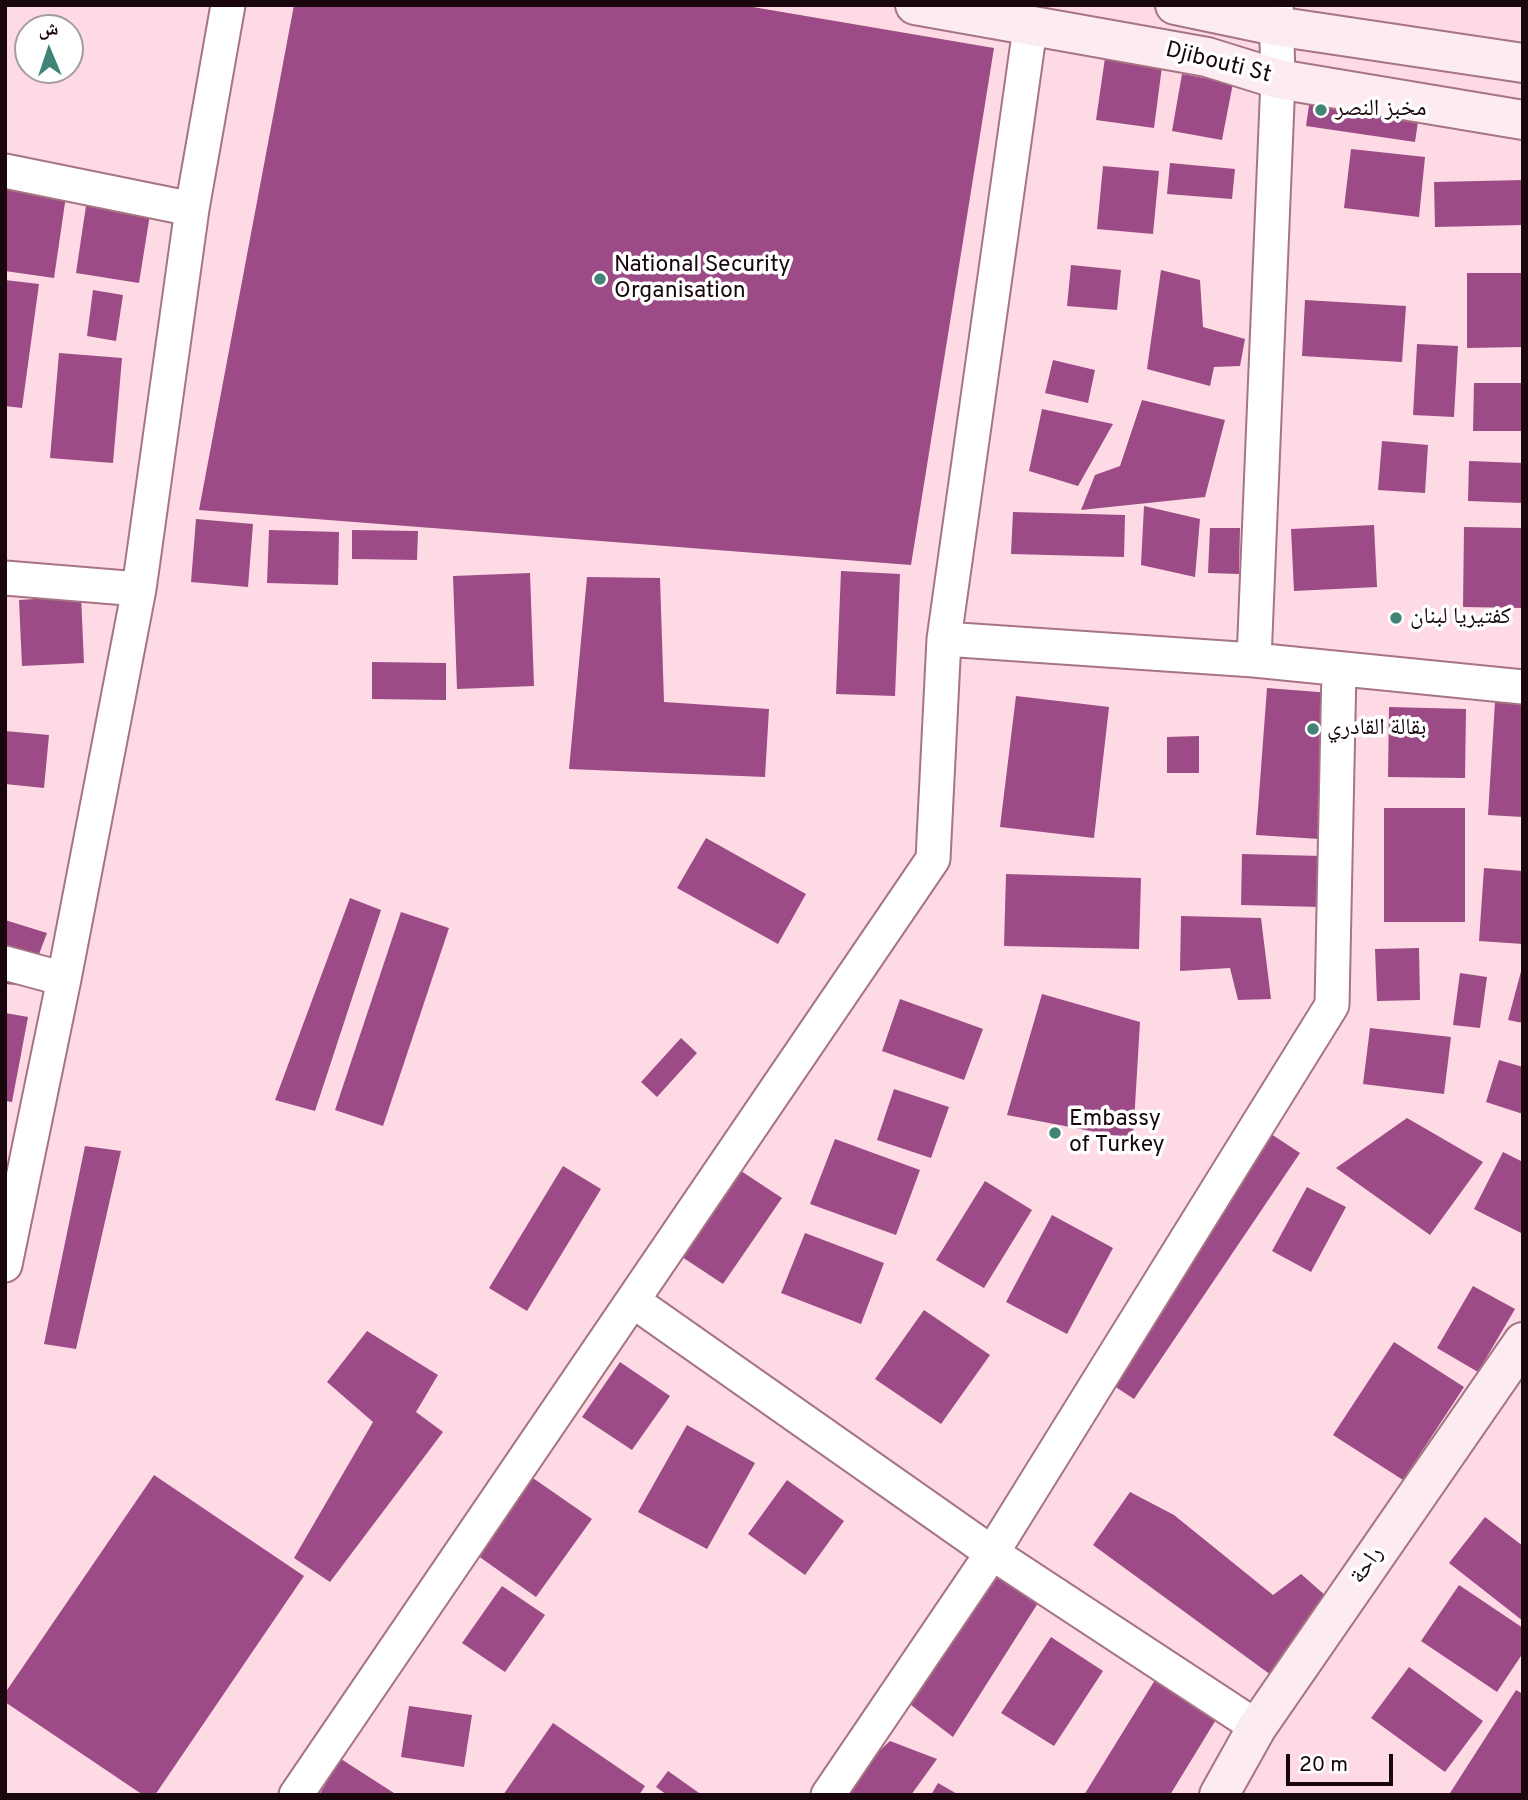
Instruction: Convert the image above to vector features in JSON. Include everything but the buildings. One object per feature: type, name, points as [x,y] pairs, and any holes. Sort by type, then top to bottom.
[{"type":"street","points":[[5,1265],[12,1193],[64,979],[139,589],[192,209],[228,5]]},
{"type":"street","name":"Djibouti St","points":[[915,5],[1030,28],[1207,57],[1279,79],[1523,120]]},
{"type":"street","name":"Djibouti St","points":[[1175,5],[1276,15],[1523,63]]},
{"type":"street","points":[[1254,660],[1279,79],[1276,15]]},
{"type":"street","points":[[296,1795],[933,859],[944,639],[1030,28]]},
{"type":"street","points":[[5,171],[192,209]]},
{"type":"street","points":[[5,578],[139,589]]},
{"type":"street","points":[[944,639],[1254,660],[1523,687]]},
{"type":"street","points":[[828,1795],[992,1553],[1332,1005],[1339,669]]},
{"type":"street","points":[[5,962],[64,979]]},
{"type":"street","points":[[633,1301],[992,1553],[1257,1727]]},
{"type":"street","name":"راحة","points":[[1219,1795],[1257,1727],[1523,1342]]},
{"type":"place","name":"مخبز النصر","points":[[1321,110]]},
{"type":"place","name":"National Security Organisation","points":[[600,279]]},
{"type":"place","name":"كفتيريا لبنان","points":[[1396,618]]},
{"type":"place","name":"بقالة القادري","points":[[1313,729]]},
{"type":"place","name":"Embassy of Turkey","points":[[1055,1133]]}]
